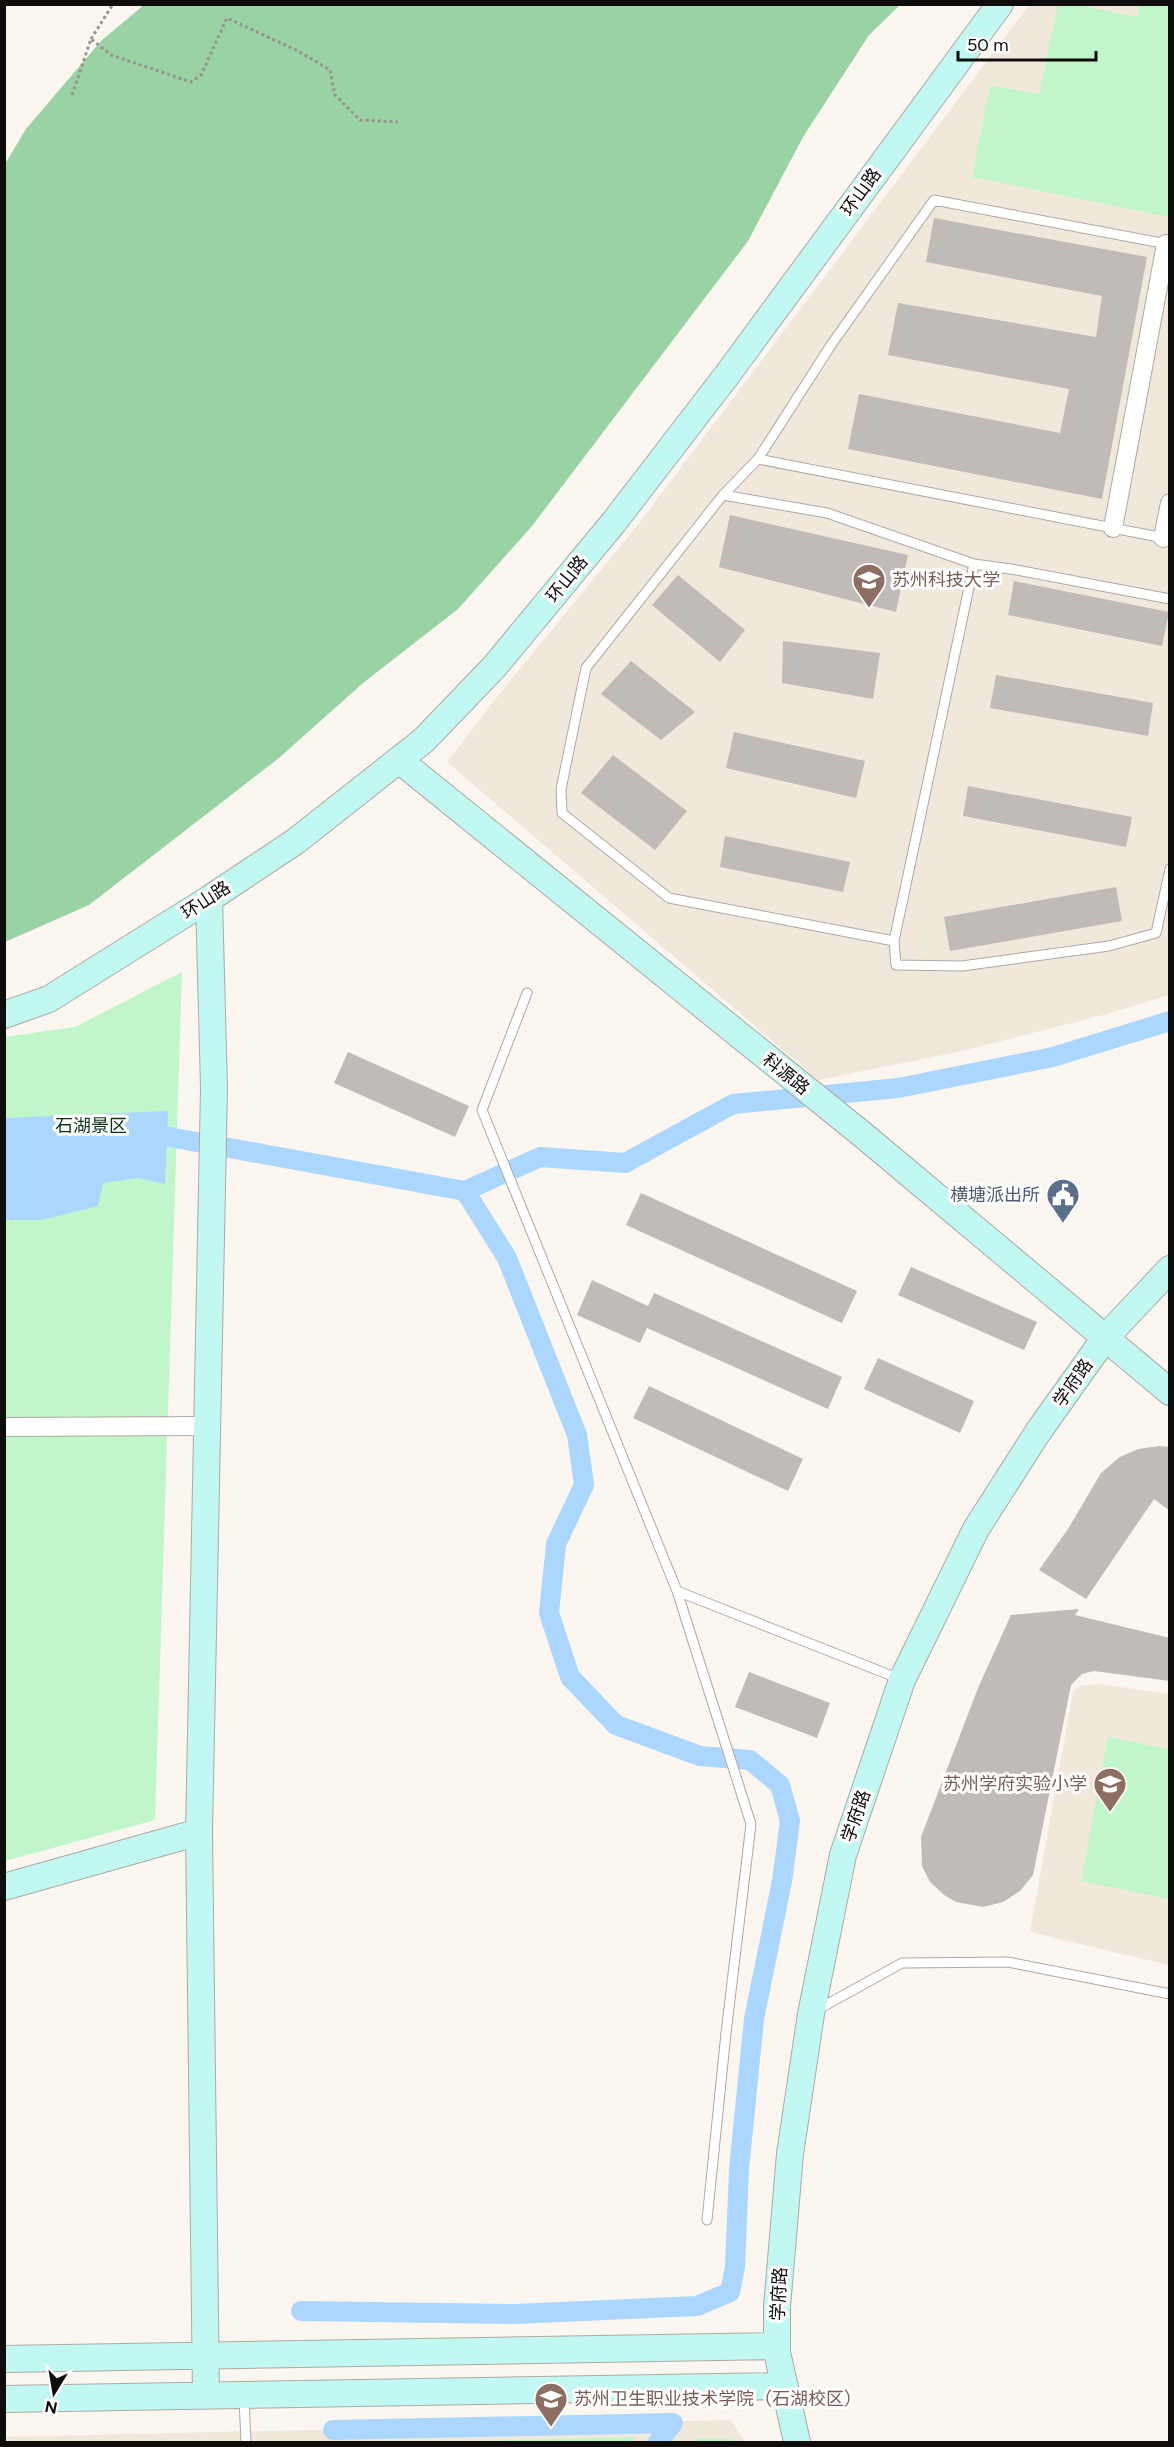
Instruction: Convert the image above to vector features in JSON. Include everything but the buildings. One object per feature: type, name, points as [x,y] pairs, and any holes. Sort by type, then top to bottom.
[{"type":"street","name":"环山路","points":[[4,1015],[49,999],[209,899],[296,841],[423,740],[495,666],[614,522],[727,375],[1000,4]]},
{"type":"street","points":[[1113,528],[1168,244]]},
{"type":"street","points":[[1166,539],[1170,503]]},
{"type":"street","name":"科源路","points":[[399,760],[863,1135],[1170,1392]]},
{"type":"street","points":[[206,2396],[199,1832],[213,1088],[209,899]]},
{"type":"street","name":"学府路","points":[[797,2442],[777,2346],[777,2307],[790,2154],[811,2014],[843,1855],[902,1680],[976,1529],[1038,1432],[1105,1338],[1170,1269]]},
{"type":"street","points":[[4,1427],[206,1426]]},
{"type":"street","points":[[4,1887],[199,1832]]},
{"type":"street","points":[[4,2359],[777,2346]]},
{"type":"street","points":[[4,2399],[785,2386]]},
{"type":"lane","points":[[894,941],[669,898],[561,813],[561,789],[586,668],[723,495],[758,459],[831,345],[934,200],[1168,244]]},
{"type":"lane","points":[[758,459],[1166,539]]},
{"type":"lane","points":[[723,495],[827,513],[974,564],[1170,599]]},
{"type":"lane","points":[[974,564],[894,941],[896,965],[962,966],[1118,944],[1156,933],[1170,869]]},
{"type":"lane","points":[[527,993],[482,1110],[677,1591],[751,1824],[706,2220]]},
{"type":"lane","points":[[677,1591],[902,1680]]},
{"type":"lane","points":[[811,2014],[902,1963],[1008,1962],[1170,1994]]},
{"type":"lane","points":[[244,2395],[246,2442]]},
{"type":"path","points":[[72,95],[91,39],[113,4]]},
{"type":"path","points":[[91,39],[111,55],[191,82],[201,75],[227,18],[298,51],[330,70],[335,95],[360,120],[398,122]]},
{"type":"shaded area","name":"苏州科技大学","points":[[1029,5],[1169,5],[1169,995],[1103,1015],[958,1052],[818,1080],[447,762],[501,692],[637,526]]},
{"type":"shaded area","name":"苏州学府实验小学","points":[[1099,1684],[1169,1694],[1169,1965],[1030,1932],[1073,1691],[1082,1685]]},
{"type":"shaded area","name":"苏州卫生职业技术学院（石湖校区）","points":[[730,2420],[745,2442],[5,2442],[4,2437]]},
{"type":"green space","points":[[145,4],[900,5],[869,35],[803,137],[748,241],[532,526],[458,609],[363,683],[279,758],[89,905],[5,942],[5,164],[26,129],[101,41]]},
{"type":"green space","points":[[1058,5],[1077,5],[1137,17],[1139,5],[1169,5],[1169,217],[972,177],[990,86],[1039,94]]},
{"type":"green space","name":"石湖景区","points":[[182,972],[155,1820],[5,1861],[4,1037],[75,1027]]},
{"type":"green space","points":[[1108,1737],[1169,1749],[1169,1899],[1081,1881]]},
{"type":"green space","points":[[637,2437],[631,2442],[442,2442]]},
{"type":"green space","points":[[696,2439],[733,2439],[734,2442],[693,2442]]},
{"type":"water","points":[[168,1111],[165,1184],[138,1178],[103,1183],[98,1206],[41,1220],[5,1220],[5,1118]]},
{"type":"waterway","points":[[142,1132],[465,1191],[540,1157],[625,1163],[733,1104],[898,1088],[1053,1057],[1170,1021]]},
{"type":"waterway","points":[[301,2311],[515,2314],[697,2306],[730,2292],[735,2267],[739,2169],[754,2019],[782,1881],[790,1821],[780,1785],[750,1760],[700,1756],[616,1725],[570,1677],[549,1613],[556,1544],[584,1485],[577,1435],[507,1258],[465,1191]]},
{"type":"waterway","points":[[333,2430],[673,2423],[658,2442]]},
{"type":"place","name":"苏州科技大学","points":[[869,609]]},
{"type":"place","name":"横塘派出所","points":[[1063,1224]]},
{"type":"place","name":"苏州学府实验小学","points":[[1110,1813]]},
{"type":"place","name":"苏州卫生职业技术学院（石湖校区）","points":[[551,2428]]}]
